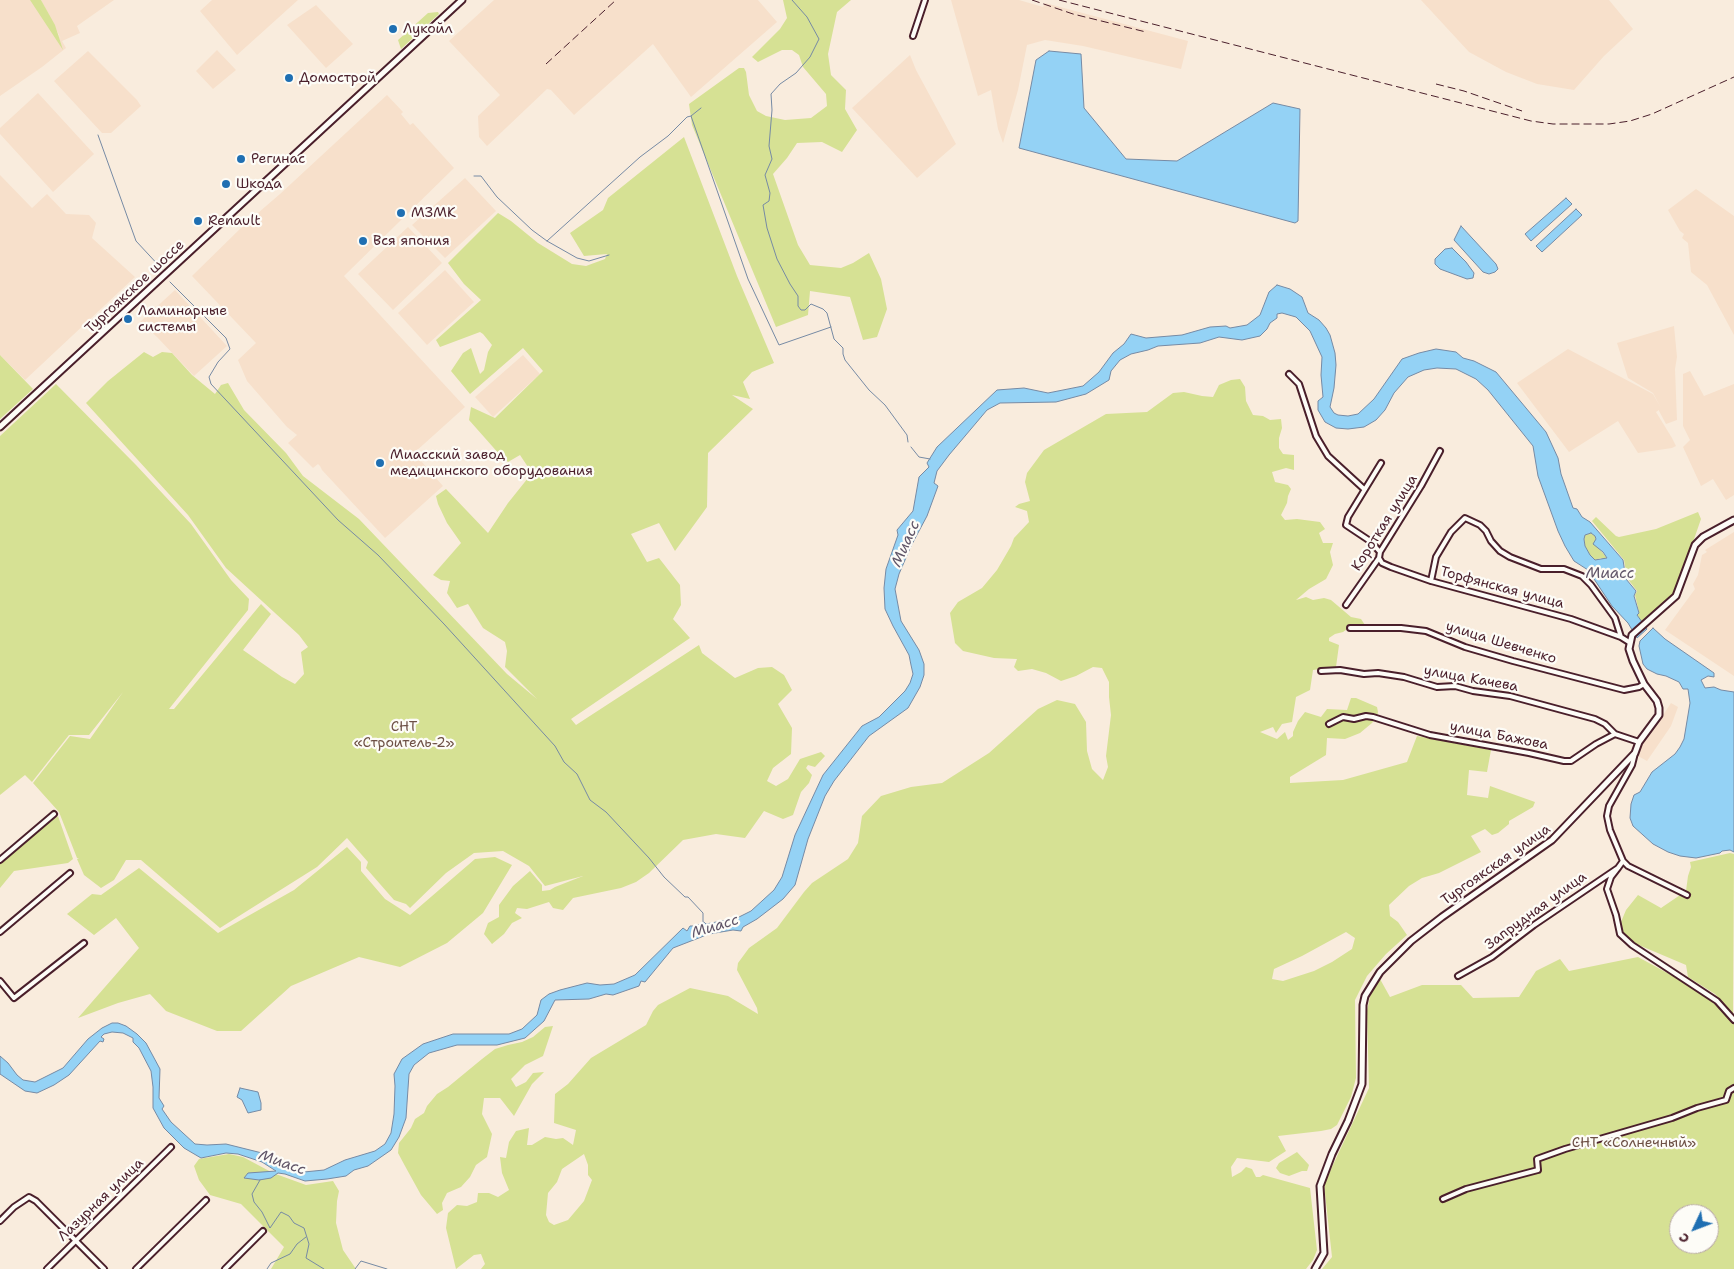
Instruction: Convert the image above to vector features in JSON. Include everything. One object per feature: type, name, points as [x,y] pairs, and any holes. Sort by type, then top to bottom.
[{"type":"main road","name":"Тургоякское шоссе","points":[[0,427],[462,0]]},
{"type":"main road","points":[[1629,642],[1632,635],[1676,596],[1695,545],[1734,520]]},
{"type":"main road","name":"Тургоякская улица","points":[[1315,1269],[1324,1253],[1320,1186],[1362,1084],[1363,1005],[1365,996],[1380,972],[1411,941],[1552,840],[1635,753],[1639,742],[1659,715],[1659,708],[1657,701],[1644,684],[1633,661],[1629,642]]},
{"type":"street","points":[[913,36],[925,0]]},
{"type":"street","points":[[1289,374],[1298,384],[1316,436],[1328,456],[1364,489]]},
{"type":"street","name":"Короткая улица","points":[[1346,605],[1379,558],[1380,552],[1421,486],[1440,451]]},
{"type":"street","points":[[1380,552],[1370,541],[1346,525],[1348,517],[1381,463]]},
{"type":"street","points":[[1431,581],[1436,557],[1451,532],[1465,518],[1480,525],[1500,551],[1510,557],[1541,569],[1564,569],[1582,576],[1591,585],[1615,618],[1621,637]]},
{"type":"street","name":"Торфянская улица","points":[[1379,558],[1382,563],[1391,567],[1431,581],[1571,619],[1621,637],[1629,642]]},
{"type":"street","name":"улица Шевченко","points":[[1350,628],[1401,628],[1426,631],[1465,647],[1624,690],[1644,684]]},
{"type":"street","name":"улица Качева","points":[[1321,671],[1340,670],[1364,674],[1378,673],[1404,677],[1437,687],[1455,686],[1473,691],[1510,696],[1595,720],[1606,724],[1615,734],[1639,742]]},
{"type":"street","name":"улица Бажова","points":[[1329,724],[1343,717],[1354,719],[1366,716],[1373,717],[1430,735],[1564,761],[1571,761],[1615,734]]},
{"type":"street","points":[[1635,753],[1632,765],[1609,806],[1607,816],[1610,830],[1623,861],[1628,866],[1687,895]]},
{"type":"street","points":[[0,860],[54,814]]},
{"type":"street","name":"Запрудная улица","points":[[1458,976],[1492,958],[1534,924],[1618,868],[1623,861]]},
{"type":"street","points":[[1618,868],[1610,878],[1607,889],[1620,934],[1632,945],[1717,1000],[1734,1020]]},
{"type":"street","points":[[0,932],[70,873]]},
{"type":"street","points":[[0,981],[14,998],[84,943]]},
{"type":"street","points":[[1443,1199],[1466,1189],[1538,1170],[1537,1159],[1565,1149],[1726,1100],[1729,1091],[1734,1088]]},
{"type":"street","name":"Лазурная улица","points":[[47,1269],[172,1148]]},
{"type":"street","points":[[0,1221],[14,1207],[29,1197],[36,1201],[104,1269]]},
{"type":"street","points":[[136,1269],[206,1200]]},
{"type":"street","points":[[225,1269],[263,1230]]},
{"type":"shaded area","points":[[0,0],[36,0],[61,39],[41,0],[114,0],[77,26],[80,33],[62,41],[66,48],[0,96]]},
{"type":"shaded area","points":[[212,0],[298,0],[237,55],[200,11]]},
{"type":"shaded area","points":[[494,0],[758,0],[777,22],[691,97],[653,44],[574,115],[551,90],[547,89],[487,146],[479,137],[478,116],[500,95],[449,41]]},
{"type":"shaded area","points":[[951,0],[1019,0],[1043,7],[1045,3],[1188,41],[1181,69],[1083,46],[1045,40],[1027,45],[1018,90],[1003,143],[998,129],[991,90],[978,96]]},
{"type":"shaded area","points":[[1421,0],[1609,0],[1633,29],[1604,56],[1574,90],[1537,84],[1506,72],[1469,52]]},
{"type":"shaded area","points":[[316,5],[353,44],[326,68],[287,25]]},
{"type":"shaded area","points":[[217,50],[236,70],[213,89],[196,71]]},
{"type":"shaded area","points":[[88,51],[141,106],[111,133],[102,133],[54,81]]},
{"type":"shaded area","points":[[910,55],[916,70],[956,144],[917,178],[852,108]]},
{"type":"shaded area","points":[[38,93],[94,154],[53,192],[0,134],[0,128]]},
{"type":"shaded area","points":[[387,95],[403,112],[401,114],[410,125],[413,123],[454,168],[344,276],[465,407],[414,453],[443,486],[385,538],[318,464],[313,468],[288,443],[297,435],[287,427],[247,381],[238,360],[256,343],[192,276],[244,225]]},
{"type":"shaded area","points":[[0,175],[32,208],[47,194],[66,214],[89,215],[96,223],[92,238],[135,277],[25,380],[0,355]]},
{"type":"shaded area","points":[[465,178],[496,211],[445,258],[412,225]]},
{"type":"shaded area","points":[[1696,189],[1734,216],[1734,335],[1707,285],[1691,272],[1688,243],[1682,238],[1684,234],[1680,231],[1668,210]]},
{"type":"shaded area","points":[[408,227],[442,263],[393,310],[358,274]]},
{"type":"shaded area","points":[[445,270],[474,302],[427,345],[398,313]]},
{"type":"shaded area","points":[[175,290],[227,346],[194,376],[140,322]]},
{"type":"shaded area","points":[[1674,326],[1677,357],[1675,369],[1677,420],[1666,424],[1659,410],[1656,412],[1676,446],[1672,448],[1638,453],[1618,421],[1569,452],[1517,383],[1568,349],[1653,394],[1661,408],[1653,393],[1628,378],[1617,343]]},
{"type":"shaded area","points":[[523,355],[540,374],[493,417],[475,397]]},
{"type":"shaded area","points":[[1690,371],[1704,396],[1734,384],[1734,495],[1726,500],[1713,479],[1701,486],[1683,447],[1690,440],[1683,426],[1683,374]]},
{"type":"shaded area","points":[[1734,532],[1734,676],[1665,630],[1695,589],[1693,584],[1698,575],[1702,555],[1707,552],[1705,550]]},
{"type":"shaded area","points":[[1671,703],[1678,707],[1671,726],[1647,761],[1638,756],[1640,743],[1659,721]]},
{"type":"green space","points":[[30,0],[41,0],[55,25],[63,50]]},
{"type":"green space","points":[[783,0],[851,0],[837,12],[828,54],[831,75],[846,90],[845,109],[857,130],[842,152],[822,142],[797,143],[773,174],[798,245],[810,265],[841,268],[869,253],[881,279],[887,309],[877,337],[863,340],[850,297],[810,291],[808,315],[776,327],[692,125],[689,104],[739,68],[744,68],[746,72],[749,95],[757,111],[766,116],[785,120],[811,118],[827,106],[826,94],[803,67],[799,55],[792,50],[782,50],[758,62],[752,57],[780,29],[787,18]]},
{"type":"green space","points":[[438,12],[439,14],[401,49],[398,40],[428,13]]},
{"type":"green space","name":"СНТ «Строитель-2»","points":[[684,137],[737,276],[774,363],[752,372],[743,382],[750,399],[732,395],[753,409],[708,453],[707,507],[675,551],[659,523],[631,534],[647,562],[659,558],[680,585],[681,605],[673,619],[690,638],[571,719],[576,725],[699,645],[702,653],[735,678],[758,668],[772,667],[784,675],[792,690],[778,704],[792,728],[791,754],[773,768],[767,781],[776,786],[788,779],[800,759],[821,752],[825,756],[815,767],[808,765],[806,768],[812,775],[809,783],[801,792],[793,815],[783,819],[764,811],[745,838],[716,834],[683,840],[649,873],[636,882],[621,888],[573,898],[563,910],[553,908],[549,902],[527,909],[517,908],[515,913],[522,918],[512,923],[504,934],[492,944],[484,934],[488,923],[499,917],[499,905],[513,886],[530,871],[542,885],[542,891],[550,890],[583,876],[545,886],[529,866],[503,851],[474,853],[446,873],[410,908],[406,904],[394,900],[366,868],[368,862],[347,838],[317,867],[220,928],[141,860],[126,860],[114,880],[101,888],[84,875],[77,859],[79,858],[77,858],[59,812],[33,783],[70,736],[90,739],[123,692],[89,735],[69,735],[32,782],[25,775],[0,795],[0,436],[56,384],[191,524],[231,580],[249,599],[248,610],[169,709],[174,709],[261,604],[271,614],[243,650],[295,684],[304,674],[301,652],[308,647],[299,635],[226,568],[188,515],[86,403],[108,381],[144,352],[153,357],[162,352],[172,353],[192,375],[215,394],[221,385],[228,383],[244,410],[286,453],[303,476],[359,519],[507,674],[537,699],[505,667],[507,651],[505,642],[483,628],[468,604],[457,608],[447,593],[450,581],[441,580],[433,575],[461,543],[447,523],[436,496],[446,489],[488,533],[508,503],[532,473],[520,455],[508,462],[500,455],[469,420],[471,407],[495,418],[543,371],[523,348],[470,394],[451,371],[463,353],[471,348],[480,374],[484,370],[488,352],[492,345],[480,332],[440,347],[436,340],[481,300],[464,284],[448,263],[498,213],[538,243],[572,264],[586,266],[605,259],[607,254],[584,256],[570,233],[603,210],[608,198]]},
{"type":"green space","points":[[0,355],[33,389],[0,419]]},
{"type":"green space","points":[[1240,379],[1245,387],[1246,401],[1253,415],[1263,416],[1270,420],[1281,419],[1282,428],[1279,448],[1283,454],[1294,455],[1294,470],[1286,468],[1272,472],[1275,482],[1288,485],[1291,489],[1281,515],[1285,520],[1297,519],[1320,522],[1325,529],[1319,533],[1323,543],[1333,543],[1330,552],[1333,565],[1326,579],[1309,589],[1296,600],[1306,597],[1313,600],[1324,598],[1331,600],[1351,617],[1361,619],[1365,625],[1350,627],[1329,638],[1329,641],[1339,645],[1336,667],[1313,670],[1310,690],[1296,697],[1292,722],[1282,724],[1276,733],[1273,727],[1260,732],[1277,739],[1285,732],[1288,740],[1293,736],[1298,721],[1305,712],[1321,717],[1327,709],[1347,710],[1351,698],[1356,698],[1377,707],[1378,712],[1377,717],[1372,723],[1360,733],[1345,739],[1327,738],[1326,755],[1290,777],[1290,783],[1343,780],[1407,762],[1417,736],[1491,750],[1487,772],[1469,770],[1467,795],[1488,798],[1490,786],[1535,802],[1533,807],[1509,821],[1509,824],[1498,833],[1492,835],[1485,829],[1471,836],[1481,852],[1439,873],[1422,878],[1409,886],[1389,905],[1390,916],[1398,922],[1407,935],[1386,954],[1367,976],[1355,1000],[1356,1078],[1351,1097],[1337,1125],[1331,1129],[1321,1131],[1278,1136],[1286,1151],[1269,1162],[1237,1158],[1231,1167],[1232,1177],[1246,1167],[1252,1169],[1256,1177],[1263,1175],[1310,1188],[1317,1250],[1313,1260],[1306,1269],[481,1269],[485,1264],[481,1254],[474,1255],[456,1269],[446,1228],[448,1213],[457,1205],[467,1206],[477,1202],[478,1193],[489,1193],[498,1197],[509,1190],[502,1173],[500,1157],[506,1158],[509,1142],[516,1131],[529,1128],[527,1145],[532,1145],[545,1137],[563,1138],[573,1145],[576,1130],[554,1123],[555,1094],[568,1084],[591,1058],[646,1025],[658,1005],[690,988],[728,996],[758,1014],[757,1008],[737,970],[738,963],[749,948],[777,928],[812,883],[848,859],[858,843],[862,816],[881,796],[911,787],[942,783],[989,753],[1038,709],[1057,700],[1075,704],[1086,722],[1087,751],[1092,769],[1103,780],[1108,767],[1106,756],[1111,715],[1109,682],[1102,668],[1093,667],[1061,681],[1046,673],[1032,669],[1018,671],[1014,667],[1017,659],[994,658],[963,651],[955,643],[950,613],[958,602],[982,588],[997,570],[1014,538],[1029,522],[1027,511],[1015,507],[1030,501],[1025,482],[1027,473],[1044,450],[1106,414],[1147,412],[1173,393],[1184,392],[1213,397],[1219,385],[1231,380]],"holes":[[[1346,932],[1355,938],[1352,949],[1332,962],[1314,971],[1283,981],[1272,979],[1274,969]],[[584,1154],[588,1165],[588,1175],[592,1180],[584,1201],[568,1220],[554,1225],[549,1222],[546,1215],[548,1193],[557,1182],[562,1169]]]},
{"type":"green space","points":[[1698,512],[1701,519],[1675,594],[1641,623],[1637,614],[1639,612],[1635,595],[1637,591],[1627,578],[1624,560],[1592,521],[1596,517],[1619,537],[1656,529]]},
{"type":"green space","points":[[1591,533],[1595,536],[1597,546],[1607,558],[1595,560],[1590,555],[1585,546],[1584,539],[1585,535]]},
{"type":"green space","points":[[58,816],[73,859],[68,863],[14,871],[0,888],[1,859]]},
{"type":"green space","points":[[347,847],[361,862],[361,871],[385,899],[410,915],[475,859],[495,857],[512,865],[483,913],[447,943],[400,967],[359,957],[291,986],[241,1031],[217,1031],[166,1011],[150,994],[118,1003],[78,1018],[139,948],[116,918],[94,935],[67,914],[92,894],[101,895],[139,868],[218,933],[294,890]]},
{"type":"green space","points":[[1730,853],[1734,854],[1733,1014],[1715,994],[1688,977],[1686,965],[1634,943],[1623,932],[1621,922],[1626,910],[1638,895],[1661,908],[1686,891],[1691,867],[1690,862]]},
{"type":"green space","name":"СНТ «Солнечный»","points":[[1638,957],[1695,988],[1729,1016],[1734,1024],[1734,1269],[1322,1269],[1332,1257],[1324,1184],[1369,1088],[1367,1011],[1371,992],[1380,979],[1390,997],[1422,985],[1461,985],[1473,998],[1519,997],[1536,971],[1560,959],[1569,971]]},
{"type":"green space","points":[[553,1026],[543,1056],[525,1065],[511,1079],[516,1087],[526,1082],[533,1073],[544,1072],[532,1084],[514,1116],[500,1098],[484,1098],[482,1114],[492,1134],[487,1157],[476,1165],[470,1177],[461,1187],[447,1193],[442,1203],[443,1210],[437,1214],[421,1195],[398,1153],[399,1143],[411,1128],[415,1119],[424,1113],[437,1094],[495,1049],[522,1042],[533,1037],[545,1027]]},
{"type":"green space","points":[[1297,1152],[1309,1165],[1307,1171],[1289,1176],[1280,1173],[1276,1168],[1279,1163]]},
{"type":"green space","points":[[229,1154],[243,1157],[273,1173],[306,1185],[333,1181],[339,1191],[336,1223],[343,1250],[356,1269],[271,1269],[284,1247],[241,1204],[210,1195],[199,1180],[194,1166],[199,1159]]},
{"type":"water","points":[[1049,51],[1081,54],[1084,108],[1126,159],[1177,161],[1273,103],[1300,109],[1298,221],[1295,223],[1019,148],[1036,60]]},
{"type":"water","points":[[1566,198],[1572,204],[1531,241],[1525,234]]},
{"type":"water","points":[[1576,209],[1582,215],[1542,252],[1536,246]]},
{"type":"water","points":[[1461,226],[1496,264],[1498,269],[1495,272],[1489,274],[1483,272],[1454,240]]},
{"type":"water","points":[[1452,248],[1474,273],[1473,278],[1467,279],[1440,269],[1435,264],[1435,259],[1445,249]]},
{"type":"water","name":"Миасс","points":[[1277,285],[1290,289],[1302,297],[1308,313],[1319,320],[1330,335],[1336,365],[1330,407],[1338,415],[1358,414],[1374,399],[1402,359],[1419,353],[1436,349],[1456,352],[1463,358],[1474,361],[1496,372],[1546,432],[1558,458],[1561,474],[1573,508],[1577,509],[1582,517],[1590,522],[1623,560],[1626,579],[1636,591],[1634,596],[1639,613],[1637,615],[1647,629],[1637,638],[1628,623],[1612,606],[1588,570],[1574,561],[1558,531],[1538,476],[1533,446],[1488,390],[1476,379],[1456,369],[1437,368],[1424,370],[1408,377],[1394,393],[1385,410],[1376,420],[1364,427],[1336,428],[1325,422],[1318,410],[1318,401],[1323,397],[1322,357],[1310,331],[1296,317],[1282,313],[1277,314],[1277,318],[1270,323],[1260,336],[1242,340],[1219,337],[1200,343],[1158,346],[1131,354],[1120,360],[1111,371],[1109,380],[1086,394],[1056,402],[1000,403],[987,410],[937,471],[934,483],[938,486],[927,516],[899,574],[895,589],[901,621],[919,650],[924,664],[924,675],[920,687],[908,708],[869,736],[834,781],[825,796],[808,839],[795,885],[783,899],[743,927],[741,931],[733,930],[709,934],[673,948],[645,982],[641,981],[639,986],[613,995],[606,994],[589,999],[555,1000],[544,1021],[525,1038],[497,1045],[457,1045],[429,1053],[414,1065],[409,1074],[406,1118],[399,1137],[391,1150],[368,1166],[354,1170],[346,1176],[327,1179],[305,1181],[278,1173],[271,1178],[259,1180],[244,1178],[248,1173],[276,1171],[262,1162],[238,1154],[226,1153],[201,1158],[184,1148],[164,1128],[153,1108],[151,1071],[139,1048],[133,1042],[133,1038],[123,1033],[112,1032],[104,1034],[101,1037],[104,1039],[103,1042],[100,1041],[69,1075],[37,1093],[25,1091],[0,1074],[0,1056],[23,1080],[35,1082],[63,1068],[88,1039],[102,1028],[112,1023],[118,1023],[126,1026],[146,1043],[160,1069],[159,1098],[164,1106],[162,1109],[171,1122],[195,1144],[226,1144],[266,1154],[294,1169],[304,1172],[324,1170],[345,1160],[375,1151],[385,1144],[391,1133],[394,1114],[394,1074],[402,1059],[423,1044],[453,1034],[509,1034],[522,1029],[537,1015],[541,1000],[549,994],[587,983],[600,985],[614,984],[635,975],[683,928],[687,931],[690,926],[696,926],[704,922],[706,924],[737,918],[751,911],[774,890],[782,877],[795,835],[823,775],[862,726],[879,717],[905,691],[910,683],[913,674],[909,655],[885,609],[884,588],[886,569],[898,535],[897,530],[913,511],[919,477],[929,467],[927,463],[937,447],[997,390],[1024,388],[1048,393],[1083,386],[1099,372],[1113,353],[1124,344],[1131,334],[1146,338],[1182,335],[1210,327],[1226,326],[1230,328],[1247,325],[1260,315],[1269,292]],"holes":[[[1591,533],[1596,539],[1593,544],[1607,558],[1595,560],[1585,546],[1585,535]]]},
{"type":"water","points":[[1653,628],[1665,639],[1714,673],[1714,677],[1708,676],[1701,680],[1705,688],[1714,687],[1734,692],[1734,852],[1730,850],[1722,851],[1696,858],[1680,856],[1653,844],[1633,826],[1630,818],[1634,795],[1640,792],[1652,772],[1675,754],[1680,747],[1684,739],[1690,703],[1688,689],[1683,689],[1679,682],[1647,669],[1643,664],[1639,646],[1640,641]]},
{"type":"water","points":[[240,1088],[258,1092],[261,1110],[248,1113],[242,1100],[237,1097]]},
{"type":"waterway","points":[[792,0],[807,17],[819,39],[810,57],[796,73],[780,84],[771,94],[772,110],[769,146],[772,159],[765,175],[770,193],[769,201],[763,205],[767,228],[777,259],[798,296],[798,306],[801,310],[805,310],[811,304],[823,309],[827,313],[834,339],[843,348],[845,360],[869,390],[885,405],[907,435],[908,442]]},
{"type":"waterway","points":[[701,108],[691,116],[748,279],[779,345],[831,327]]},
{"type":"waterway","points":[[547,241],[640,157],[668,136],[687,117],[691,116]]},
{"type":"waterway","points":[[98,135],[136,241],[162,269]]},
{"type":"waterway","points":[[474,176],[481,176],[497,197],[532,230],[547,241],[577,258],[589,261],[609,255]]},
{"type":"waterway","points":[[170,282],[226,338],[230,349],[218,362],[209,377],[211,384],[338,520],[378,555],[444,624],[555,746],[564,762],[577,774],[590,800],[606,812],[664,877],[685,897],[688,897],[703,913],[703,923]]},
{"type":"waterway","points":[[911,447],[919,457],[930,459]]},
{"type":"waterway","points":[[260,1180],[252,1194],[254,1202],[262,1212],[270,1228],[281,1212],[289,1216],[294,1223],[304,1228],[309,1244],[306,1258],[324,1269]]},
{"type":"waterway","points":[[267,1269],[271,1263],[290,1254],[297,1244],[306,1237]]},
{"type":"waterway","points":[[355,1269],[361,1261],[387,1269]]},
{"type":"railway","points":[[546,64],[616,0]]},
{"type":"railway","points":[[1032,0],[1073,14],[1146,32]]},
{"type":"railway","points":[[1059,0],[1531,121],[1553,124],[1609,124],[1630,121],[1652,114],[1734,77]]},
{"type":"railway","points":[[1436,84],[1464,91],[1522,111]]},
{"type":"place","name":"Лукойл","points":[[393,29]]},
{"type":"place","name":"Домострой","points":[[289,78]]},
{"type":"place","name":"Регинас","points":[[241,159]]},
{"type":"place","name":"Шкода","points":[[226,184]]},
{"type":"place","name":"МЗМК","points":[[401,213]]},
{"type":"place","name":"Renault","points":[[198,221]]},
{"type":"place","name":"Вся япония","points":[[363,241]]},
{"type":"place","name":"Ламинарные системы","points":[[128,319]]},
{"type":"place","name":"Миасский завод медицинского оборудования","points":[[380,463]]}]
